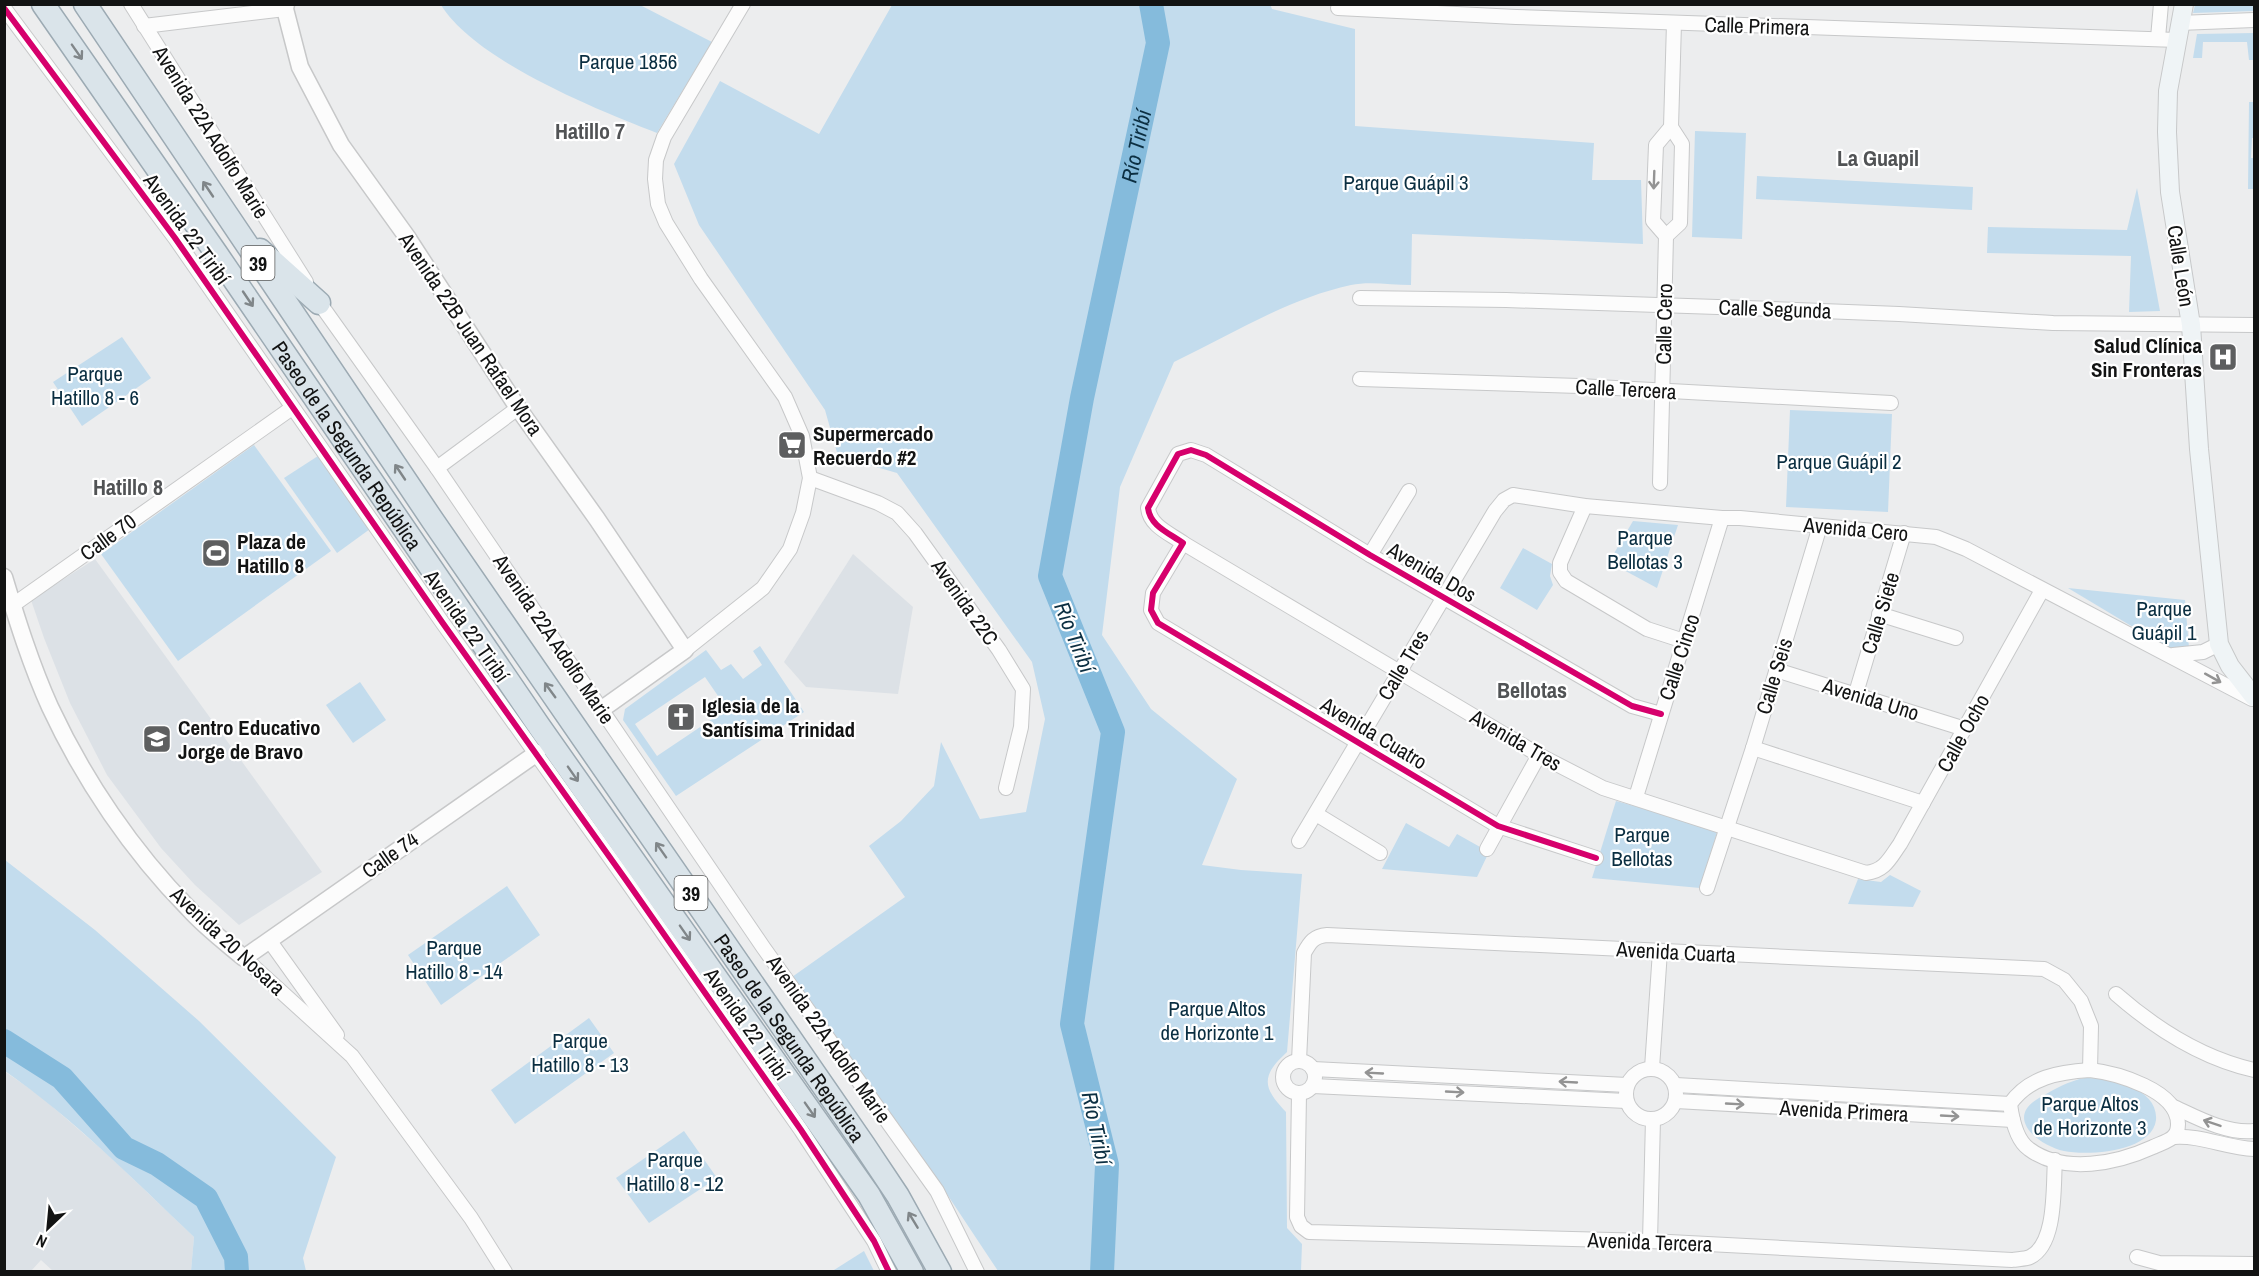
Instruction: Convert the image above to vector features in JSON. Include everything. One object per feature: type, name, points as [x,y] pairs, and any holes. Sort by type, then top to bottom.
[{"type":"highway","name":"Paseo de la Segunda República","points":[[43,4],[243,291],[539,726],[869,1195],[912,1272]]},
{"type":"highway","name":"Paseo de la Segunda República","points":[[85,4],[433,521],[870,1154],[898,1196],[940,1272]]},
{"type":"highway","points":[[234,227],[319,303]]},
{"type":"highway","points":[[537,753],[543,746],[539,726]]},
{"type":"main road","name":"Calle León","points":[[2184,4],[2168,91],[2167,142],[2170,192],[2191,325],[2199,449],[2219,644],[2229,666],[2254,699]]},
{"type":"street","name":"Avenida 22A Adolfo Marie","points":[[131,4],[319,303],[437,468],[763,947],[938,1191],[977,1272]]},
{"type":"street","points":[[602,709],[685,650],[764,588],[790,549],[803,513],[810,477],[802,436],[785,397],[701,279],[666,223],[658,204],[655,179],[656,160],[664,137],[743,4]]},
{"type":"street","points":[[2158,38],[2161,4]]},
{"type":"street","points":[[144,26],[285,7]]},
{"type":"street","name":"Avenida 22B Juan Rafael Mora","points":[[285,7],[300,66],[341,145],[407,237],[518,408],[597,519],[685,650]]},
{"type":"street","name":"Avenida 22 Tiribí","points":[[4,8],[175,238],[442,622],[537,753],[801,1130],[874,1241],[889,1272]]},
{"type":"street","name":"Calle Primera","points":[[1338,8],[2061,37],[2158,38],[2178,32],[2254,20]]},
{"type":"street","name":"Calle Cero","points":[[1666,236],[1680,223],[1682,144],[1671,127],[1674,23]]},
{"type":"street","name":"Calle Cero","points":[[1660,483],[1666,236],[1653,221],[1656,145],[1671,127]]},
{"type":"street","name":"Calle Segunda","points":[[1360,298],[1506,300],[1899,314],[2053,323],[2191,325]]},
{"type":"street","points":[[2191,325],[2254,325]]},
{"type":"street","name":"Calle Tercera","points":[[1360,379],[1579,386],[1891,403]]},
{"type":"street","name":"Calle 70","points":[[13,605],[292,408]]},
{"type":"street","points":[[437,468],[518,408]]},
{"type":"street","name":"Avenida Tres","points":[[1191,450],[1178,454],[1148,508],[1153,522],[1183,543],[1539,755],[1604,788],[1866,873],[1877,872]]},
{"type":"street","name":"Avenida Dos","points":[[1191,450],[1206,455],[1370,555],[1632,706],[1661,714]]},
{"type":"street","name":"Avenida 22C","points":[[810,477],[878,503],[897,513],[915,533],[999,650],[1023,689],[1021,727],[1006,788]]},
{"type":"street","points":[[1370,555],[1409,491]]},
{"type":"street","name":"Avenida Cero","points":[[1513,495],[1585,506],[1936,537],[1966,549],[2254,699]]},
{"type":"street","name":"Calle Tres","points":[[1299,841],[1495,511],[1504,500],[1513,495]]},
{"type":"street","points":[[1585,506],[1560,563],[1560,572],[1566,582],[1647,629],[1684,641]]},
{"type":"street","name":"Calle Cinco","points":[[1636,797],[1722,518]]},
{"type":"street","name":"Calle Seis","points":[[1707,888],[1753,748],[1820,526]]},
{"type":"street","name":"Calle Siete","points":[[1856,693],[1904,533]]},
{"type":"street","name":"Avenida Cuatro","points":[[1183,543],[1153,593],[1151,610],[1158,623],[1498,826],[1596,858]]},
{"type":"street","name":"Avenida 20 Nosara","points":[[4,577],[49,705],[82,769],[136,848],[189,910],[352,1056],[471,1218],[505,1272]]},
{"type":"street","name":"Calle Ocho","points":[[1877,872],[1886,864],[1900,844],[2042,590]]},
{"type":"street","points":[[1879,614],[1956,638]]},
{"type":"street","points":[[2171,655],[2203,652],[2219,644]]},
{"type":"street","name":"Avenida Uno","points":[[1776,670],[1856,693],[1965,729]]},
{"type":"street","points":[[1753,748],[1923,803]]},
{"type":"street","name":"Calle 74","points":[[243,958],[537,753]]},
{"type":"street","points":[[1487,849],[1539,755]]},
{"type":"street","points":[[1316,814],[1380,854]]},
{"type":"street","name":"Avenida Cuarta","points":[[1299,1061],[1304,953],[1318,936],[2044,969],[2064,980],[2081,1002],[2091,1026],[2090,1070]]},
{"type":"street","points":[[269,940],[352,1056]]},
{"type":"street","points":[[1652,1068],[1660,951]]},
{"type":"street","points":[[2116,994],[2159,1028],[2204,1054],[2229,1064],[2254,1070]]},
{"type":"street","points":[[1299,1061],[1305,1062],[1313,1070],[1315,1080],[1313,1086],[1299,1094],[1288,1089],[1283,1080],[1283,1074],[1289,1065],[1299,1061]]},
{"type":"street","points":[[1652,1068],[1662,1070],[1671,1076],[1676,1085],[1676,1101],[1671,1110],[1663,1117],[1653,1119],[1641,1117],[1632,1111],[1626,1101],[1627,1085],[1632,1076],[1641,1070],[1652,1068]]},
{"type":"street","points":[[1313,1070],[1627,1085]]},
{"type":"street","points":[[2174,1137],[2178,1128],[2178,1115],[2172,1106],[2156,1092],[2107,1072],[2090,1070],[2060,1072],[2040,1079],[2016,1095],[2010,1104],[2020,1140],[2028,1149],[2055,1160],[2088,1164],[2118,1159],[2139,1154],[2174,1137],[2184,1136],[2254,1149]]},
{"type":"street","name":"Avenida Primera","points":[[1676,1085],[2010,1104]]},
{"type":"street","points":[[1313,1086],[1626,1101]]},
{"type":"street","name":"Avenida Tercera","points":[[1299,1094],[1296,1218],[1300,1226],[1309,1232],[1650,1241],[2012,1260],[2030,1257],[2041,1247],[2049,1233],[2055,1160]]},
{"type":"street","name":"Avenida Primera","points":[[1676,1101],[2013,1120]]},
{"type":"street","points":[[2172,1106],[2221,1126],[2246,1132],[2254,1131]]},
{"type":"street","points":[[1650,1241],[1653,1119]]},
{"type":"street","points":[[2137,1257],[2159,1263],[2254,1264]]},
{"type":"shaded area","points":[[853,554],[913,607],[898,694],[806,687],[784,662]]},
{"type":"shaded area","name":"Centro Educativo Jorge de Bravo","points":[[95,559],[322,872],[239,925],[195,885],[161,848],[107,775],[70,703],[44,638],[31,600]]},
{"type":"shaded area","points":[[4,1071],[39,1095],[108,1155],[194,1237],[191,1271],[53,1271],[41,1260],[31,1271],[5,1271]]},
{"type":"green space","points":[[1270,4],[1272,9],[1355,29],[1355,126],[1594,143],[1592,180],[1641,180],[1643,244],[1412,234],[1411,285],[1358,284],[1327,291],[1260,318],[1174,362],[1120,487],[1102,635],[1151,709],[1237,779],[1202,865],[1302,874],[1287,1052],[1272,1068],[1268,1082],[1272,1095],[1286,1112],[1287,1228],[1302,1244],[1301,1271],[998,1271],[923,1158],[792,977],[905,897],[869,846],[901,821],[934,786],[941,742],[980,819],[1026,812],[1045,719],[1032,662],[897,473],[838,456],[825,410],[699,225],[674,164],[720,81],[819,134],[892,5]]},
{"type":"green space","name":"Parque 1856","points":[[441,5],[640,5],[712,42],[657,133],[571,97],[508,64],[458,26]]},
{"type":"green space","points":[[2195,5],[2254,5],[2254,11],[2193,13]]},
{"type":"green space","points":[[2254,33],[2254,60],[2249,60],[2247,42],[2203,42],[2202,58],[2193,58],[2197,34]]},
{"type":"green space","points":[[2249,102],[2254,102],[2254,138],[2252,138],[2251,158],[2254,158],[2254,189],[2248,189]]},
{"type":"green space","points":[[1695,131],[1746,133],[1742,239],[1692,237]]},
{"type":"green space","points":[[1757,176],[1973,187],[1972,210],[1756,199]]},
{"type":"green space","points":[[2137,188],[2160,311],[2129,312],[2131,256],[1987,253],[1988,227],[2127,230]]},
{"type":"green space","name":"Parque Hatillo 8 - 6","points":[[122,337],[151,378],[82,426],[53,382]]},
{"type":"green space","name":"Parque Guápil 2","points":[[1790,410],[1892,414],[1888,512],[1786,507]]},
{"type":"green space","name":"Plaza de Hatillo 8","points":[[254,445],[331,551],[178,661],[101,554]]},
{"type":"green space","points":[[318,456],[370,529],[337,553],[284,478]]},
{"type":"green space","name":"Parque Bellotas 3","points":[[1633,521],[1678,525],[1657,588],[1609,562]]},
{"type":"green space","points":[[1523,548],[1552,564],[1550,576],[1553,585],[1537,610],[1500,588]]},
{"type":"green space","name":"Parque Guápil 1","points":[[2068,588],[2185,600],[2189,648],[2173,651]]},
{"type":"green space","points":[[760,646],[804,712],[676,796],[623,720],[625,709],[706,650],[721,670],[731,664],[743,679],[762,665],[753,651]],"holes":[[[705,677],[727,709],[657,756],[635,724]]]},
{"type":"green space","points":[[360,682],[386,720],[353,743],[326,705]]},
{"type":"green space","name":"Parque Bellotas","points":[[1616,801],[1718,829],[1700,888],[1592,878]]},
{"type":"green space","points":[[1406,823],[1449,847],[1457,834],[1489,852],[1477,877],[1382,869]]},
{"type":"green space","points":[[5,860],[95,930],[199,1021],[336,1157],[303,1258],[306,1271],[191,1271],[194,1237],[79,1129],[5,1071]]},
{"type":"green space","points":[[1890,875],[1921,891],[1913,907],[1848,904],[1858,879],[1881,882]]},
{"type":"green space","name":"Parque Hatillo 8 - 14","points":[[507,886],[540,935],[441,1005],[408,955]]},
{"type":"green space","name":"Parque Hatillo 8 - 13","points":[[589,1018],[614,1053],[515,1124],[491,1090]]},
{"type":"green space","name":"Parque Altos de Horizonte 3","points":[[2085,1078],[2119,1082],[2141,1092],[2150,1100],[2155,1109],[2156,1120],[2152,1131],[2131,1145],[2088,1153],[2054,1148],[2035,1137],[2025,1122],[2024,1114],[2029,1106],[2062,1086]]},
{"type":"green space","name":"Parque Hatillo 8 - 12","points":[[684,1131],[717,1178],[649,1223],[616,1178]]},
{"type":"green space","points":[[864,1251],[874,1271],[834,1271],[834,1270]]},
{"type":"waterway","name":"Río Tiribí","points":[[1102,1272],[1107,1165],[1072,1024],[1113,732],[1050,576],[1082,398],[1158,43],[1151,4]]},
{"type":"waterway","points":[[4,1041],[62,1078],[124,1148],[157,1164],[206,1198],[236,1257],[237,1272]]},
{"type":"cycle path","points":[[4,8],[175,238],[442,622],[626,880],[801,1130],[874,1241],[889,1272]]},
{"type":"cycle path","points":[[1596,858],[1498,826],[1158,623],[1151,610],[1153,593],[1183,543],[1156,524],[1148,508],[1178,454],[1191,450],[1206,455],[1370,555],[1632,706],[1661,714]]},
{"type":"place","name":"Salud Clínica Sin Fronteras","points":[[2223,357]]},
{"type":"place","name":"Supermercado Recuerdo #2","points":[[792,445]]},
{"type":"place","name":"Plaza de Hatillo 8","points":[[216,553]]},
{"type":"place","name":"Iglesia de la Santísima Trinidad","points":[[681,717]]},
{"type":"place","name":"Centro Educativo Jorge de Bravo","points":[[157,739]]},
{"type":"district","name":"Hatillo 7","points":[[590,131]]},
{"type":"district","name":"La Guapil","points":[[1878,158]]},
{"type":"district","name":"Hatillo 8","points":[[128,487]]},
{"type":"district","name":"Bellotas","points":[[1532,690]]},
{"type":"park label","name":"Parque Guápil 3","points":[[1406,182]]},
{"type":"park label","name":"Parque Altos de Horizonte 1","points":[[1217,1020]]}]
